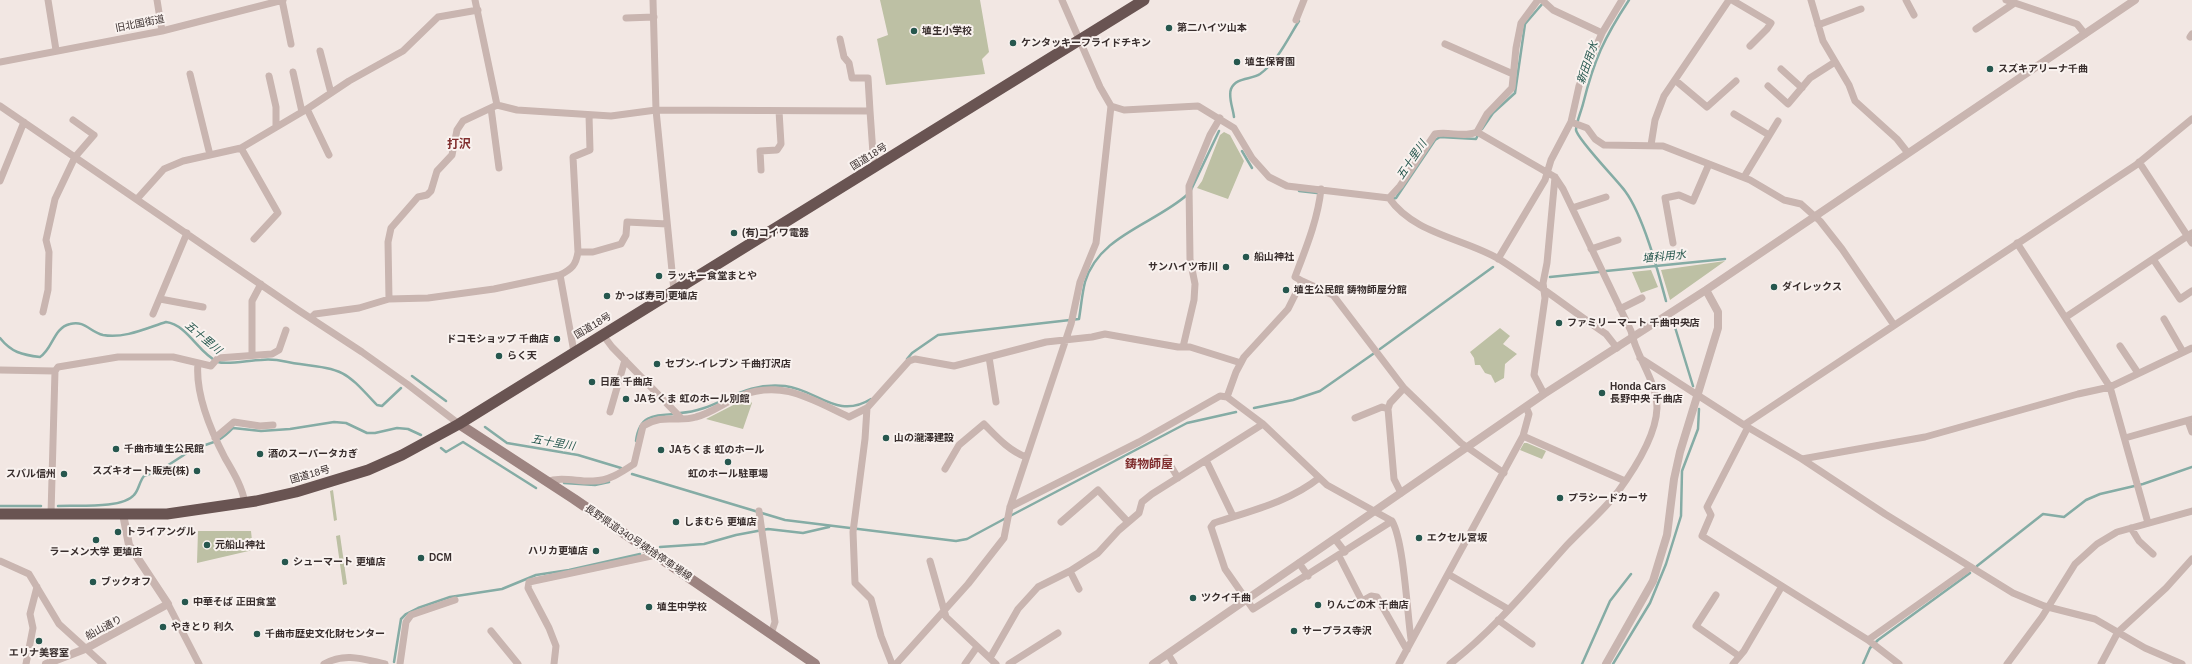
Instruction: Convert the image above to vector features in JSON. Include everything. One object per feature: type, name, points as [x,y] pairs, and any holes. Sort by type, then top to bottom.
[{"type":"highway","name":"国道18号","points":[[0,514],[167,514],[245,503],[296,492],[368,470],[402,455],[459,424],[1144,0]]},
{"type":"main road","name":"長野県道340号姨捨停車場線","points":[[459,424],[656,555],[815,664]]},
{"type":"street","points":[[48,0],[56,50]]},
{"type":"street","points":[[157,0],[162,31]]},
{"type":"street","points":[[247,0],[249,8]]},
{"type":"street","points":[[283,0],[291,44]]},
{"type":"street","name":"旧北国街道","points":[[0,62],[56,50],[162,31],[283,0]]},
{"type":"street","points":[[475,0],[478,10],[494,107],[499,168]]},
{"type":"street","points":[[653,0],[656,110],[674,291]]},
{"type":"street","points":[[896,664],[944,612],[1004,538],[1009,513],[1026,457],[1072,321],[1080,282],[1096,243],[1111,106],[1062,0]]},
{"type":"street","points":[[1296,20],[1304,0]]},
{"type":"street","points":[[1389,198],[1400,186],[1435,134],[1443,132],[1470,135],[1477,132],[1486,114],[1512,88],[1521,23],[1538,0]]},
{"type":"street","points":[[1498,259],[1548,174],[1552,160],[1575,123],[1579,86],[1602,33],[1622,0]]},
{"type":"street","points":[[1652,145],[1654,120],[1659,106],[1729,0]]},
{"type":"street","points":[[1732,0],[1771,23],[1750,46]]},
{"type":"street","points":[[1811,0],[1823,41],[1849,85],[1855,101],[1897,138],[1908,153]]},
{"type":"street","points":[[1906,0],[1914,15]]},
{"type":"street","points":[[2006,0],[2013,4],[2077,24],[2085,34]]},
{"type":"street","points":[[1153,664],[1468,448],[1544,394],[1706,290],[2135,0]]},
{"type":"street","points":[[1544,2],[1553,10],[1602,33]]},
{"type":"street","points":[[1976,29],[2013,4]]},
{"type":"street","points":[[1818,25],[1861,9]]},
{"type":"street","points":[[137,199],[164,169],[183,161],[241,148],[304,111],[348,81],[403,50],[438,17],[478,10]]},
{"type":"street","points":[[626,18],[654,17]]},
{"type":"street","points":[[840,39],[844,57],[849,63],[852,78],[868,78],[874,168]]},
{"type":"street","points":[[1445,44],[1514,74]]},
{"type":"street","points":[[320,51],[331,93]]},
{"type":"street","points":[[1768,86],[1788,104],[1810,78],[1835,62]]},
{"type":"street","points":[[1781,70],[1802,88]]},
{"type":"street","points":[[293,72],[304,111],[329,154]]},
{"type":"street","points":[[190,74],[210,155]]},
{"type":"street","points":[[269,76],[276,107],[276,127]]},
{"type":"street","points":[[1676,80],[1707,107],[1736,81]]},
{"type":"street","points":[[0,106],[298,310],[312,318],[407,384],[459,424]]},
{"type":"street","points":[[1111,106],[1124,110],[1198,106],[1220,118],[1234,128],[1252,158],[1269,177],[1287,186],[1389,198],[1397,209],[1431,231],[1498,259],[1606,334],[1617,348]]},
{"type":"street","points":[[389,299],[388,242],[391,228],[418,197],[427,195],[432,191],[437,171],[452,155],[457,130],[463,121],[494,107],[517,110],[611,116],[656,110],[870,111]]},
{"type":"street","points":[[761,170],[760,151],[777,150],[781,144],[779,111]]},
{"type":"street","points":[[1734,114],[1769,136]]},
{"type":"street","points":[[312,318],[315,314],[358,308],[389,299],[428,298],[494,289],[560,275],[571,270],[576,261],[578,252],[573,157],[590,150],[589,115]]},
{"type":"street","points":[[1183,347],[1194,300],[1195,284],[1190,259],[1189,189],[1210,134],[1220,118]]},
{"type":"street","points":[[1899,664],[1870,640],[1702,536],[1711,515],[1707,507],[1746,426],[1894,325],[2139,162],[2192,119]]},
{"type":"street","points":[[44,312],[48,290],[48,252],[46,240],[54,199],[75,157],[94,135],[73,120]]},
{"type":"street","points":[[1744,177],[1778,121]]},
{"type":"street","points":[[0,181],[24,122]]},
{"type":"street","points":[[1575,123],[1604,145],[1663,146],[1744,177],[1784,200],[1801,204],[1815,216],[1842,249],[1894,325]]},
{"type":"street","points":[[1450,664],[1498,620],[1617,494],[1636,466],[1647,443],[1654,425],[1656,408],[1651,381],[1632,338],[1631,331],[1572,208],[1555,177],[1477,132]]},
{"type":"street","points":[[241,148],[278,214],[254,239]]},
{"type":"street","points":[[2139,162],[2190,235],[2192,243]]},
{"type":"street","points":[[1673,243],[1665,198],[1679,195],[1692,201],[1709,164]]},
{"type":"street","points":[[1544,394],[1534,375],[1545,298],[1543,283],[1547,263],[1555,177]]},
{"type":"street","points":[[1321,189],[1320,202],[1309,240],[1295,277],[1333,295],[1404,388],[1444,428],[1468,448],[1504,473]]},
{"type":"street","points":[[1572,208],[1606,197]]},
{"type":"street","points":[[578,252],[593,252],[621,244],[626,235],[627,222],[667,224]]},
{"type":"street","points":[[153,314],[187,233]]},
{"type":"street","points":[[2066,316],[2190,235]]},
{"type":"street","points":[[1591,249],[1618,240]]},
{"type":"street","points":[[2017,243],[2066,316],[2110,387],[2148,523]]},
{"type":"street","points":[[2153,259],[2180,299],[2192,291]]},
{"type":"street","points":[[560,275],[574,352]]},
{"type":"street","points":[[1227,397],[1241,363],[1288,309],[1302,281]]},
{"type":"street","points":[[252,355],[252,302],[261,284]]},
{"type":"street","points":[[1606,664],[1653,581],[1667,535],[1674,479],[1680,452],[1718,328],[1718,312],[1706,290]]},
{"type":"street","points":[[1620,310],[1642,298]]},
{"type":"street","points":[[160,299],[203,308]]},
{"type":"street","points":[[2164,320],[2183,352]]},
{"type":"street","points":[[51,514],[55,371],[58,367],[118,357],[173,357],[210,366],[216,361],[252,355],[272,354],[279,350],[286,330]]},
{"type":"street","points":[[546,482],[554,479],[593,481],[619,474],[634,464],[643,426],[658,418],[696,417],[743,395],[766,390],[799,393],[850,417],[867,408],[909,362],[915,359],[954,366],[1046,342],[1066,341],[1105,334],[1190,347],[1241,363]]},
{"type":"street","points":[[602,335],[681,418]]},
{"type":"street","points":[[2120,346],[2138,373]]},
{"type":"street","points":[[1802,459],[1939,433],[2078,394],[2110,387],[2192,348]]},
{"type":"street","points":[[989,357],[996,402]]},
{"type":"street","points":[[1640,358],[2012,593],[2049,607],[2095,619],[2145,648],[2182,664]]},
{"type":"street","points":[[610,412],[625,360]]},
{"type":"street","points":[[198,363],[203,404],[216,441],[239,484],[245,503]]},
{"type":"street","points":[[0,370],[55,371]]},
{"type":"street","points":[[1402,493],[1394,479],[1388,409],[1390,403],[1404,388]]},
{"type":"street","points":[[1009,513],[1220,396],[1227,397],[1264,424],[1327,485],[1392,521],[1396,528],[1401,559],[1411,640]]},
{"type":"street","points":[[1355,418],[1382,407],[1388,409]]},
{"type":"street","points":[[1399,664],[1523,436],[1529,414],[1526,407]]},
{"type":"street","points":[[867,408],[865,446],[853,529],[855,583],[871,599],[881,636],[892,664]]},
{"type":"street","points":[[2125,438],[2190,420],[2192,432]]},
{"type":"street","points":[[216,441],[234,422],[260,426],[273,425]]},
{"type":"street","points":[[945,469],[958,445],[984,424],[1004,444],[1017,454],[1026,457]]},
{"type":"street","points":[[990,658],[1018,609],[1038,587],[1070,571],[1098,553],[1128,522],[1139,514],[1142,502],[1152,494],[1264,424]]},
{"type":"street","points":[[1523,436],[1625,481]]},
{"type":"street","points":[[1166,458],[1178,478]]},
{"type":"street","points":[[1206,460],[1233,516]]},
{"type":"street","points":[[1319,478],[1309,486],[1280,501],[1214,523],[1211,527],[1225,569],[1253,609],[1308,576],[1392,521]]},
{"type":"street","points":[[1061,522],[1098,490],[1128,522]]},
{"type":"street","points":[[2007,664],[2049,607],[2075,564],[2097,544],[2117,532],[2192,511]]},
{"type":"street","points":[[760,513],[761,530],[775,622],[771,634]]},
{"type":"street","points":[[123,514],[129,545],[168,604],[199,664]]},
{"type":"street","points":[[2131,528],[2139,541],[2153,554]]},
{"type":"street","points":[[1335,539],[1362,601],[1371,596],[1377,597],[1407,650]]},
{"type":"street","points":[[554,664],[556,646],[528,588],[529,582],[656,555]]},
{"type":"street","points":[[2101,664],[2118,632],[2166,588],[2192,559]]},
{"type":"street","points":[[0,561],[29,574],[59,624],[103,664]]},
{"type":"street","points":[[930,561],[946,617],[996,664]]},
{"type":"street","points":[[1300,563],[1308,576]]},
{"type":"street","points":[[1870,640],[1971,568]]},
{"type":"street","points":[[1070,571],[1079,589]]},
{"type":"street","points":[[1448,574],[1508,609]]},
{"type":"street","points":[[1733,664],[1782,586]]},
{"type":"street","points":[[26,664],[33,628],[30,614],[37,587]]},
{"type":"street","points":[[1716,595],[1696,626],[1739,656]]},
{"type":"street","points":[[400,664],[406,622],[411,615],[455,600]]},
{"type":"street","name":"船山通り","points":[[46,664],[85,649],[168,604]]},
{"type":"street","points":[[1498,620],[1532,644]]},
{"type":"street","points":[[491,631],[518,664]]},
{"type":"street","points":[[1009,664],[1058,633]]},
{"type":"street","points":[[965,664],[977,647]]},
{"type":"street","points":[[1168,654],[1174,664]]},
{"type":"street","points":[[324,664],[341,657],[353,656],[385,664]]},
{"type":"green space","name":"埴生小学校","points":[[880,0],[980,0],[989,52],[982,59],[985,74],[886,85],[877,39],[888,35]]},
{"type":"green space","points":[[1224,132],[1230,135],[1244,161],[1228,199],[1197,188],[1202,181],[1220,135]]},
{"type":"green space","points":[[1725,261],[1670,300],[1661,270]]},
{"type":"green space","points":[[1651,270],[1658,287],[1641,293],[1632,272]]},
{"type":"green space","points":[[1500,328],[1510,336],[1503,344],[1517,354],[1505,364],[1504,378],[1495,383],[1491,375],[1485,373],[1480,365],[1475,365],[1474,358],[1470,352]]},
{"type":"green space","points":[[747,398],[752,403],[743,429],[706,419]]},
{"type":"green space","points":[[1524,443],[1546,451],[1542,459],[1520,450]]},
{"type":"green space","points":[[333,490],[337,520],[334,521],[330,491]]},
{"type":"green space","points":[[198,531],[251,531],[253,550],[197,563]]},
{"type":"green space","points":[[340,535],[347,584],[343,585],[336,536]]},
{"type":"waterway","name":"新田用水","points":[[1629,0],[1606,38],[1596,62],[1576,130],[1583,142],[1632,201],[1644,228],[1666,301]]},
{"type":"waterway","name":"五十里川","points":[[1482,129],[1493,113],[1515,93],[1525,24],[1543,3]]},
{"type":"waterway","points":[[1234,117],[1230,95],[1233,85],[1236,82],[1256,76],[1266,69],[1287,42],[1299,21]]},
{"type":"waterway","points":[[1191,190],[1219,131]]},
{"type":"waterway","name":"五十里川","points":[[1392,199],[1396,198],[1435,140],[1440,137],[1476,139],[1478,135]]},
{"type":"waterway","name":"五十里川","points":[[1242,151],[1252,168]]},
{"type":"waterway","name":"五十里川","points":[[1299,191],[1317,193]]},
{"type":"waterway","points":[[907,359],[912,353],[938,335],[1079,319],[1085,282],[1092,266],[1102,253],[1115,241],[1160,214],[1188,194]]},
{"type":"waterway","name":"埴科用水","points":[[1606,271],[1725,259]]},
{"type":"waterway","points":[[1380,349],[1493,267]]},
{"type":"waterway","name":"埴科用水","points":[[1550,277],[1599,272]]},
{"type":"waterway","name":"五十里川","points":[[0,338],[8,347],[17,352],[40,357],[48,349],[56,334],[64,326],[70,324],[75,323],[84,325],[98,334],[119,336],[166,322],[181,328],[211,358],[218,362],[233,363],[257,360],[280,360],[327,368],[344,374],[358,385],[377,405],[382,406],[401,388]]},
{"type":"waterway","points":[[1674,324],[1693,386]]},
{"type":"waterway","points":[[1254,408],[1293,400],[1320,391],[1373,354]]},
{"type":"waterway","name":"五十里川","points":[[412,376],[446,401]]},
{"type":"waterway","points":[[680,413],[694,411],[742,392],[769,386],[785,386],[797,389],[838,405],[859,405],[871,399]]},
{"type":"waterway","points":[[1613,664],[1650,603],[1666,564],[1681,516],[1682,471],[1698,429],[1699,409]]},
{"type":"waterway","points":[[1010,516],[1187,423],[1236,412]]},
{"type":"waterway","points":[[636,441],[640,426],[648,418],[653,416],[675,414]]},
{"type":"waterway","points":[[58,506],[110,504],[128,499],[136,493],[144,476],[162,469],[190,451],[216,441],[233,428],[261,431],[290,429],[334,422],[346,423],[367,433],[375,433],[397,428],[408,429],[421,435]]},
{"type":"waterway","name":"五十里川","points":[[485,427],[507,443],[578,455],[621,468]]},
{"type":"waterway","points":[[441,448],[446,452],[463,442],[536,488]]},
{"type":"waterway","points":[[1977,566],[2043,514],[2064,517],[2086,500],[2100,494],[2143,484],[2192,467]]},
{"type":"waterway","points":[[632,474],[785,520],[956,541],[967,539],[1006,518]]},
{"type":"waterway","points":[[564,483],[595,485],[609,482]]},
{"type":"waterway","points":[[0,506],[41,506]]},
{"type":"waterway","points":[[660,547],[704,544],[736,535],[768,529],[803,533],[829,527]]},
{"type":"waterway","points":[[394,662],[401,619],[406,614],[418,608],[450,597],[502,589],[536,575],[569,570],[640,554]]},
{"type":"waterway","points":[[1863,664],[1870,648],[1878,640],[1970,573]]},
{"type":"waterway","points":[[1582,664],[1610,601],[1631,574]]},
{"type":"place","name":"第二ハイツ山本","points":[[1169,28]]},
{"type":"place","name":"埴生小学校","points":[[914,31]]},
{"type":"place","name":"ケンタッキーフライドチキン","points":[[1013,43]]},
{"type":"place","name":"埴生保育園","points":[[1237,62]]},
{"type":"place","name":"スズキアリーナ千曲","points":[[1990,69]]},
{"type":"place","name":"(有)コイワ電器","points":[[734,233]]},
{"type":"place","name":"船山神社","points":[[1246,257]]},
{"type":"place","name":"サンハイツ市川","points":[[1226,267]]},
{"type":"place","name":"ラッキー食堂まとや","points":[[659,276]]},
{"type":"place","name":"ダイレックス","points":[[1774,287]]},
{"type":"place","name":"埴生公民館 鋳物師屋分館","points":[[1286,290]]},
{"type":"place","name":"かっぱ寿司 更埴店","points":[[607,296]]},
{"type":"place","name":"ファミリーマート 千曲中央店","points":[[1559,323]]},
{"type":"place","name":"ドコモショップ 千曲店","points":[[557,339]]},
{"type":"place","name":"らく天","points":[[499,356]]},
{"type":"place","name":"セブン-イレブン 千曲打沢店","points":[[657,364]]},
{"type":"place","name":"日産 千曲店","points":[[592,382]]},
{"type":"place","name":"Honda Cars 長野中央 千曲店","points":[[1602,393]]},
{"type":"place","name":"JAちくま 虹のホール別館","points":[[626,399]]},
{"type":"place","name":"山の瀧澤建設","points":[[886,438]]},
{"type":"place","name":"千曲市埴生公民館","points":[[116,449]]},
{"type":"place","name":"JAちくま 虹のホール","points":[[661,450]]},
{"type":"place","name":"酒のスーパータカぎ","points":[[260,454]]},
{"type":"place","name":"虹のホール駐車場","points":[[728,462]]},
{"type":"place","name":"スズキオート販売(株)","points":[[197,471]]},
{"type":"place","name":"スバル信州","points":[[64,474]]},
{"type":"place","name":"プラシードカーサ","points":[[1560,498]]},
{"type":"place","name":"しまむら 更埴店","points":[[676,522]]},
{"type":"place","name":"トライアングル","points":[[118,532]]},
{"type":"place","name":"エクセル宮坂","points":[[1419,538]]},
{"type":"place","name":"ラーメン大学 更埴店","points":[[96,540]]},
{"type":"place","name":"元船山神社","points":[[207,545]]},
{"type":"place","name":"ハリカ更埴店","points":[[596,551]]},
{"type":"place","name":"DCM","points":[[421,558]]},
{"type":"place","name":"シューマート 更埴店","points":[[285,562]]},
{"type":"place","name":"ブックオフ","points":[[93,582]]},
{"type":"place","name":"ツクイ千曲","points":[[1193,598]]},
{"type":"place","name":"中華そば 正田食堂","points":[[185,602]]},
{"type":"place","name":"りんごの木 千曲店","points":[[1318,605]]},
{"type":"place","name":"埴生中学校","points":[[649,607]]},
{"type":"place","name":"やきとり 利久","points":[[163,627]]},
{"type":"place","name":"サープラス寺沢","points":[[1294,631]]},
{"type":"place","name":"千曲市歴史文化財センター","points":[[257,634]]},
{"type":"place","name":"エリナ美容室","points":[[39,641]]},
{"type":"district","name":"打沢","points":[[459,145]]},
{"type":"district","name":"鋳物師屋","points":[[1149,465]]}]
